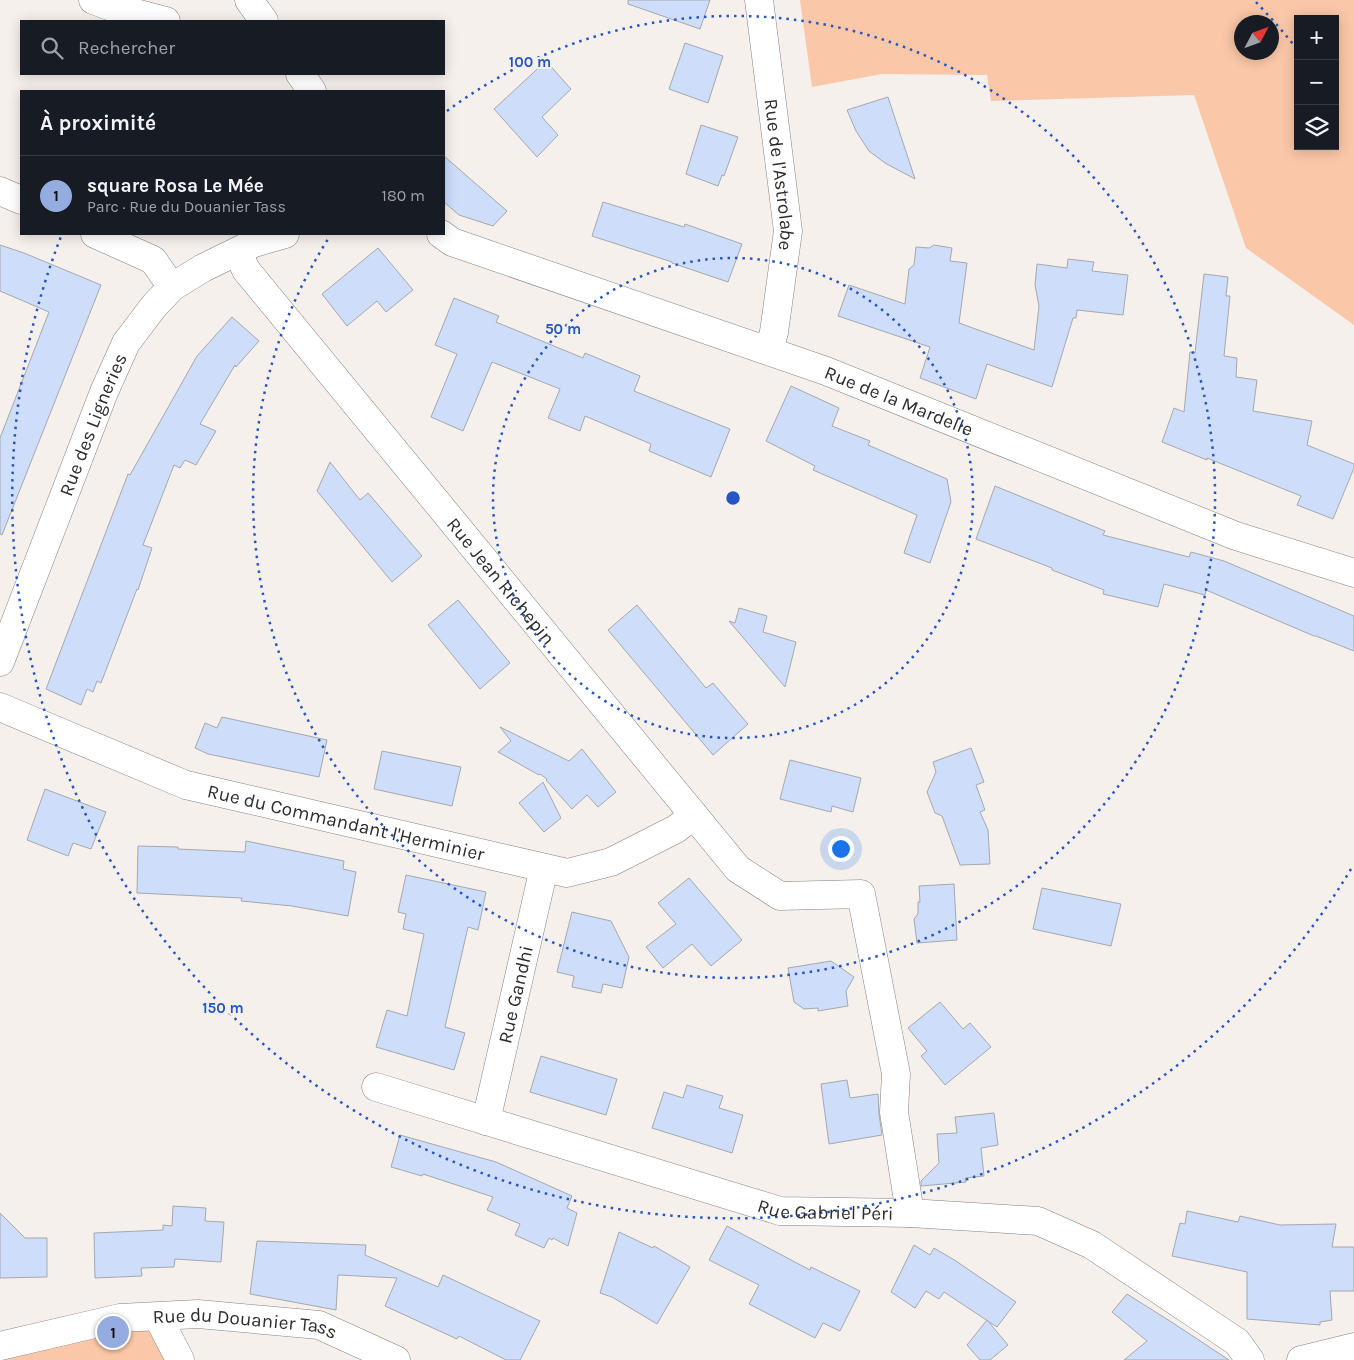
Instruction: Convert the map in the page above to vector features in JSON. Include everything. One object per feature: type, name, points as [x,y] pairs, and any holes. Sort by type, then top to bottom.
[{"type":"street","points":[[94,0],[112,7],[162,20]]},
{"type":"street","points":[[249,0],[263,20]]},
{"type":"street","name":"Rue de l'Astrolabe","points":[[759,0],[788,231],[774,332],[769,350]]},
{"type":"street","points":[[301,75],[311,90]]},
{"type":"street","points":[[0,191],[20,200]]},
{"type":"street","points":[[97,235],[153,260],[172,287]]},
{"type":"street","name":"Rue des Ligneries","points":[[0,662],[104,392],[126,343],[154,306],[172,287],[202,268],[251,243],[281,235]]},
{"type":"street","name":"Rue de la Mardelle","points":[[442,235],[452,242],[826,370],[1236,536],[1354,573]]},
{"type":"street","name":"Rue Jean Richepin","points":[[251,243],[246,270],[738,869],[780,896],[860,894],[896,1074],[894,1112],[910,1213]]},
{"type":"street","name":"Rue du Commandant l'Herminier","points":[[0,707],[186,785],[566,873],[611,862],[676,829],[694,816]]},
{"type":"street","name":"Rue Gandhi","points":[[486,1121],[544,868]]},
{"type":"street","name":"Rue Gabriel Péri","points":[[376,1088],[780,1211],[910,1213],[1038,1221],[1092,1245],[1237,1342],[1250,1360]]},
{"type":"street","name":"Rue du Douanier Tass","points":[[0,1346],[120,1318],[198,1314],[319,1325],[396,1360]]},
{"type":"street","points":[[158,1317],[180,1360]]},
{"type":"street","points":[[1301,1360],[1354,1347]]},
{"type":"shaded area","points":[[800,0],[1354,0],[1354,325],[1246,248],[1194,95],[991,101],[987,75],[882,74],[812,87]]},
{"type":"shaded area","points":[[158,1317],[180,1360],[0,1360],[0,1345]]},
{"type":"building","points":[[628,0],[710,0],[700,29],[628,4]]},
{"type":"building","points":[[685,43],[723,56],[708,103],[669,89]]},
{"type":"building","points":[[546,61],[571,89],[542,117],[558,135],[537,157],[494,109]]},
{"type":"building","points":[[888,97],[915,179],[885,163],[869,151],[856,131],[847,110]]},
{"type":"building","points":[[701,125],[738,137],[724,176],[722,175],[718,186],[686,174]]},
{"type":"building","points":[[445,157],[507,211],[493,226],[459,215],[445,203]]},
{"type":"building","points":[[603,202],[684,227],[685,224],[742,244],[728,282],[592,236]]},
{"type":"building","points":[[0,245],[101,285],[2,535],[0,534],[0,438],[49,312],[0,291]]},
{"type":"building","points":[[934,245],[952,248],[950,261],[967,263],[959,323],[1034,350],[1039,306],[1035,285],[1037,264],[1067,268],[1068,259],[1094,262],[1092,271],[1128,275],[1123,315],[1077,310],[1076,318],[1073,318],[1052,387],[987,364],[976,399],[920,378],[930,347],[838,316],[849,285],[905,304],[909,269],[914,265],[916,247],[929,248]]},
{"type":"building","points":[[378,248],[413,290],[386,312],[377,301],[347,326],[322,294]]},
{"type":"building","points":[[1204,274],[1228,277],[1226,296],[1230,296],[1224,356],[1237,358],[1236,377],[1257,380],[1253,411],[1312,421],[1307,445],[1354,464],[1333,519],[1297,505],[1301,496],[1162,442],[1174,408],[1184,412],[1190,352],[1195,353]]},
{"type":"building","points":[[454,298],[499,316],[496,322],[583,358],[585,353],[640,376],[634,391],[730,429],[711,477],[649,451],[651,444],[585,416],[580,431],[548,418],[560,389],[492,362],[463,431],[431,417],[457,354],[435,345]]},
{"type":"building","points":[[232,317],[259,341],[236,367],[235,365],[200,424],[216,431],[196,465],[185,460],[180,468],[174,465],[143,545],[152,548],[138,590],[101,683],[97,681],[93,692],[87,689],[81,705],[46,689],[128,474],[130,475],[197,356]]},
{"type":"building","points":[[791,386],[839,408],[832,426],[870,441],[868,445],[947,479],[951,502],[930,563],[904,553],[917,515],[813,470],[815,466],[766,441]]},
{"type":"building","points":[[330,462],[360,500],[368,493],[422,556],[392,582],[317,491]]},
{"type":"building","points":[[995,486],[1105,531],[1103,535],[1189,557],[1191,552],[1224,561],[1354,616],[1354,651],[1206,590],[1205,595],[1164,584],[1158,607],[1103,594],[1104,590],[976,539]]},
{"type":"building","points":[[458,600],[510,663],[480,689],[428,625]]},
{"type":"building","points":[[637,605],[706,688],[713,683],[748,724],[713,755],[608,630]]},
{"type":"building","points":[[739,608],[767,616],[763,632],[796,642],[785,687],[729,621],[735,623]]},
{"type":"building","points":[[222,717],[327,740],[319,777],[208,754],[195,748],[205,723],[217,728]]},
{"type":"building","points":[[500,727],[569,761],[582,749],[616,792],[598,807],[587,795],[572,809],[547,779],[498,752],[511,741]]},
{"type":"building","points":[[971,748],[984,782],[976,785],[985,810],[980,812],[988,830],[990,864],[960,865],[942,816],[935,813],[927,792],[936,772],[933,762]]},
{"type":"building","points":[[382,751],[461,767],[452,806],[374,789]]},
{"type":"building","points":[[790,760],[861,778],[853,812],[832,806],[831,812],[780,799]]},
{"type":"building","points":[[543,782],[561,818],[544,832],[519,803]]},
{"type":"building","points":[[45,789],[106,812],[91,849],[73,843],[68,856],[27,840]]},
{"type":"building","points":[[246,841],[344,861],[343,869],[356,872],[348,916],[292,906],[241,901],[242,898],[137,893],[138,846],[245,852]]},
{"type":"building","points":[[406,875],[486,892],[478,930],[468,927],[445,1027],[465,1033],[454,1070],[376,1047],[387,1010],[407,1016],[424,934],[403,929],[406,914],[398,912]]},
{"type":"building","points":[[689,878],[742,940],[711,966],[692,944],[663,968],[646,947],[676,924],[658,903]]},
{"type":"building","points":[[954,884],[957,940],[917,943],[914,919],[918,914],[918,902],[920,902],[919,886]]},
{"type":"building","points":[[1042,888],[1121,904],[1111,946],[1033,929]]},
{"type":"building","points":[[572,912],[611,921],[629,957],[622,988],[603,984],[601,993],[572,987],[574,976],[557,972]]},
{"type":"building","points":[[831,961],[854,977],[846,991],[848,1006],[818,1011],[818,1008],[804,1009],[794,1002],[788,968]]},
{"type":"building","points":[[940,1002],[963,1029],[970,1023],[991,1047],[945,1085],[921,1056],[927,1051],[908,1028]]},
{"type":"building","points":[[541,1056],[617,1079],[606,1115],[530,1092]]},
{"type":"building","points":[[847,1080],[850,1098],[878,1094],[882,1135],[829,1144],[821,1084]]},
{"type":"building","points":[[687,1085],[723,1096],[719,1108],[743,1115],[732,1153],[652,1128],[664,1092],[683,1098]]},
{"type":"building","points":[[994,1113],[998,1145],[981,1148],[984,1176],[965,1178],[966,1182],[921,1186],[921,1181],[939,1163],[937,1134],[957,1133],[955,1117]]},
{"type":"building","points":[[400,1135],[496,1162],[572,1196],[567,1208],[577,1213],[568,1246],[553,1238],[552,1240],[549,1238],[544,1248],[515,1235],[520,1224],[487,1210],[493,1197],[423,1174],[422,1176],[391,1167]]},
{"type":"building","points":[[173,1206],[206,1208],[205,1221],[224,1222],[221,1262],[175,1259],[174,1267],[141,1268],[142,1276],[95,1278],[94,1233],[163,1230],[163,1225],[172,1226]]},
{"type":"building","points":[[1187,1211],[1238,1222],[1240,1216],[1280,1225],[1336,1224],[1332,1247],[1354,1247],[1354,1291],[1330,1291],[1332,1320],[1320,1322],[1320,1325],[1247,1319],[1247,1272],[1172,1256],[1180,1223],[1185,1224]]},
{"type":"building","points":[[0,1213],[25,1238],[47,1238],[47,1277],[0,1278]]},
{"type":"building","points":[[727,1226],[810,1270],[811,1267],[860,1291],[840,1331],[823,1323],[815,1338],[749,1304],[759,1285],[709,1260]]},
{"type":"building","points":[[619,1232],[653,1248],[654,1246],[690,1267],[657,1324],[612,1297],[600,1293]]},
{"type":"building","points":[[257,1241],[366,1245],[365,1255],[438,1287],[443,1275],[540,1321],[520,1360],[506,1360],[459,1336],[457,1339],[385,1306],[397,1278],[338,1275],[336,1310],[250,1294]]},
{"type":"building","points":[[914,1245],[930,1255],[934,1248],[1016,1302],[997,1327],[944,1292],[939,1299],[926,1291],[915,1308],[891,1292]]},
{"type":"building","points":[[1127,1294],[1229,1360],[1124,1360],[1147,1341],[1112,1312]]},
{"type":"building","points":[[987,1320],[1008,1345],[990,1360],[980,1360],[967,1345]]},
{"type":"place","name":"square Rosa Le Mée","points":[[113,1332]]}]
